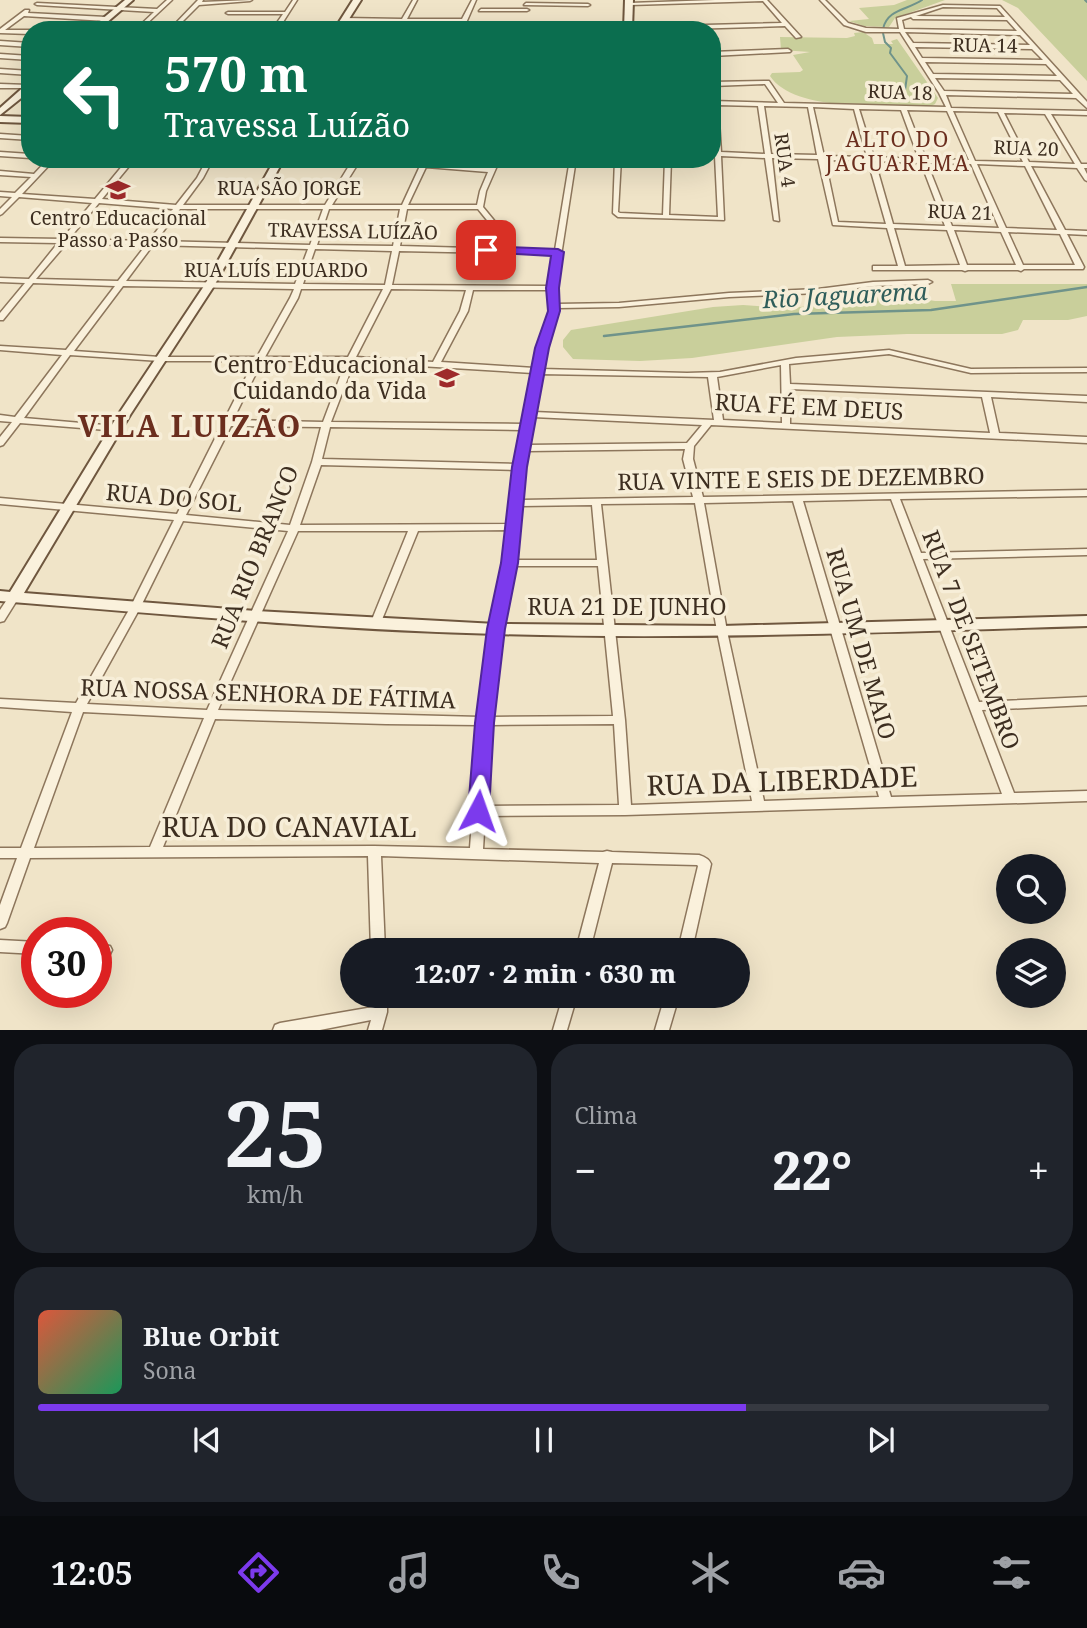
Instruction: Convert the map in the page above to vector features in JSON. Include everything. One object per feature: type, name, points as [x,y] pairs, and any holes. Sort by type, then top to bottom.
[{"type":"street","points":[[73,6],[80,0]]},
{"type":"street","points":[[104,21],[128,0]]},
{"type":"street","points":[[147,21],[170,0]]},
{"type":"street","points":[[181,21],[199,2],[250,0]]},
{"type":"street","points":[[281,21],[295,0]]},
{"type":"street","points":[[344,20],[357,0]]},
{"type":"street","points":[[404,20],[415,0]]},
{"type":"street","points":[[344,20],[464,21],[474,0]]},
{"type":"street","points":[[629,21],[630,2],[764,0],[797,37]]},
{"type":"street","points":[[822,0],[851,27],[866,30],[1021,33]]},
{"type":"street","points":[[0,31],[39,2],[158,11]]},
{"type":"street","points":[[481,10],[534,2],[589,5]]},
{"type":"street","points":[[1021,269],[950,109],[910,45],[899,20],[939,7],[1000,8],[1087,106]]},
{"type":"street","points":[[228,13],[286,13]]},
{"type":"street","points":[[23,14],[106,19]]},
{"type":"street","points":[[902,17],[1009,19]]},
{"type":"street","points":[[721,26],[785,24]]},
{"type":"street","points":[[0,31],[21,32]]},
{"type":"street","points":[[0,43],[21,44]]},
{"type":"street","points":[[910,45],[1035,47]]},
{"type":"street","points":[[721,54],[788,51]]},
{"type":"street","points":[[0,56],[21,57]]},
{"type":"street","name":"RUA 14","points":[[920,60],[1049,62]]},
{"type":"street","points":[[0,71],[21,72]]},
{"type":"street","points":[[931,76],[1063,78]]},
{"type":"street","points":[[721,84],[767,82],[782,104]]},
{"type":"street","points":[[0,86],[21,86]]},
{"type":"street","points":[[0,112],[5,103],[21,92]]},
{"type":"street","points":[[942,93],[1078,96]]},
{"type":"street","name":"RUA 18","points":[[721,103],[1087,113]]},
{"type":"street","name":"RUA 4","points":[[761,104],[777,220]]},
{"type":"street","points":[[810,105],[820,158]]},
{"type":"street","points":[[856,107],[902,268]]},
{"type":"street","points":[[903,108],[965,269]]},
{"type":"street","points":[[876,268],[1074,269],[1080,266],[1000,111]]},
{"type":"street","points":[[1048,112],[1083,166],[1087,179]]},
{"type":"street","points":[[0,118],[21,119]]},
{"type":"street","points":[[0,136],[21,137]]},
{"type":"street","points":[[0,154],[21,155]]},
{"type":"street","name":"RUA 20","points":[[721,154],[1083,166]]},
{"type":"street","name":"RUA 21","points":[[820,158],[833,222],[838,225],[1087,233]]},
{"type":"street","points":[[0,213],[44,168]]},
{"type":"street","points":[[0,318],[125,168]]},
{"type":"street","points":[[0,443],[122,284],[205,168]]},
{"type":"street","points":[[0,618],[7,596],[70,508],[116,429],[209,286],[275,168]]},
{"type":"street","points":[[0,923],[79,708],[135,608],[298,287],[326,209],[352,168]]},
{"type":"street","name":"RUA RIO BRANCO","points":[[155,851],[294,528],[317,462],[326,424],[351,359],[388,287],[404,207],[423,168]]},
{"type":"street","points":[[476,168],[492,170],[482,191],[480,207],[502,235],[509,250]]},
{"type":"street","points":[[476,852],[485,723],[496,629],[510,563],[519,467],[537,372],[554,306],[552,288],[572,168]]},
{"type":"street","points":[[617,168],[615,212],[622,216],[722,219],[717,168]]},
{"type":"street","points":[[666,217],[668,168]]},
{"type":"street","points":[[0,173],[36,176]]},
{"type":"street","name":"RUA SÃO JORGE","points":[[0,194],[177,207],[480,207]]},
{"type":"street","name":"TRAVESSA LUÍZÃO","points":[[0,240],[62,244],[152,243],[558,252]]},
{"type":"street","name":"RUA LUÍS EDUARDO","points":[[0,280],[209,286],[552,288]]},
{"type":"street","points":[[554,306],[619,305],[928,282]]},
{"type":"street","points":[[435,365],[464,312],[471,287]]},
{"type":"street","points":[[0,348],[160,359],[351,359],[537,372],[712,374],[785,362],[892,352],[971,371],[1087,370]]},
{"type":"street","points":[[785,362],[786,424]]},
{"type":"street","points":[[712,374],[714,422],[690,446],[688,459],[699,500],[722,631],[759,806]]},
{"type":"street","points":[[787,386],[1087,399]]},
{"type":"street","points":[[986,394],[995,434]]},
{"type":"street","name":"RUA FÉ EM DEUS","points":[[530,414],[1087,440]]},
{"type":"street","points":[[0,418],[116,429]]},
{"type":"street","points":[[228,423],[527,427]]},
{"type":"street","points":[[523,448],[690,446]]},
{"type":"street","points":[[317,462],[519,467]]},
{"type":"street","name":"RUA VINTE E SEIS DE DEZEMBRO","points":[[516,503],[1087,493]]},
{"type":"street","name":"RUA 7 DE SETEMBRO","points":[[894,496],[1010,798]]},
{"type":"street","name":"RUA UM DE MAIO","points":[[797,498],[886,802]]},
{"type":"street","name":"RUA DO SOL","points":[[0,500],[294,528],[514,527]]},
{"type":"street","points":[[596,501],[619,720],[625,810]]},
{"type":"street","points":[[376,622],[414,528]]},
{"type":"street","points":[[917,556],[1087,552]]},
{"type":"street","points":[[510,563],[601,563]]},
{"type":"street","name":"RUA 21 DE JUNHO","points":[[7,596],[135,608],[496,629],[722,631],[1087,621]]},
{"type":"street","points":[[975,706],[1087,701]]},
{"type":"street","name":"RUA NOSSA SENHORA DE FÁTIMA","points":[[0,703],[212,714],[485,723],[619,720]]},
{"type":"street","name":"RUA DA LIBERDADE","points":[[478,811],[625,810],[1087,796]]},
{"type":"street","points":[[374,851],[378,938]]},
{"type":"street","name":"RUA DO CANAVIAL","points":[[0,853],[476,852],[704,861],[688,938]]},
{"type":"street","points":[[586,938],[607,856]]},
{"type":"street","points":[[0,946],[21,947]]},
{"type":"street","points":[[375,1030],[380,1008]]},
{"type":"street","points":[[560,1030],[566,1008]]},
{"type":"street","points":[[662,1030],[668,1008]]},
{"type":"street","points":[[280,1030],[380,1012]]},
{"type":"green space","points":[[907,0],[945,0],[895,18],[889,27],[864,26],[849,21],[869,19],[859,8],[894,5]]},
{"type":"green space","points":[[1002,0],[1087,0],[1087,81],[1018,8]]},
{"type":"green space","points":[[863,32],[872,38],[874,44],[893,44],[891,41],[897,39],[938,98],[935,104],[929,107],[867,106],[820,102],[782,88],[770,76],[772,73],[800,72],[803,70],[793,55],[810,52],[781,50],[780,37],[847,38],[855,36],[854,33]]},
{"type":"green space","points":[[951,284],[1087,284],[1087,316],[1068,320],[1023,320],[1018,330],[1002,334],[837,337],[692,358],[640,361],[573,359],[563,347],[563,340],[571,330],[713,307],[743,305],[788,308],[846,303],[841,292],[882,286],[887,293],[935,301],[956,301]]},
{"type":"waterway","points":[[883,29],[885,22],[893,14],[922,0]]},
{"type":"waterway","points":[[883,33],[885,42],[891,48],[890,53],[907,76],[905,90],[889,94]]},
{"type":"waterway","name":"Rio Jaguarema","points":[[604,336],[794,314],[931,310],[1087,287]]},
{"type":"place","name":"Centro Educacional Passo a Passo","points":[[118,190]]},
{"type":"place","name":"Centro Educacional Cuidando da Vida","points":[[447,378]]},
{"type":"district","name":"ALTO DO JAGUAREMA","points":[[898,152]]},
{"type":"district","name":"VILA LUIZÃO","points":[[190,427]]},
{"type":"route","points":[[478,811],[496,629],[510,563],[519,467],[542,348],[554,311],[552,288],[558,252],[486,250]]}]
